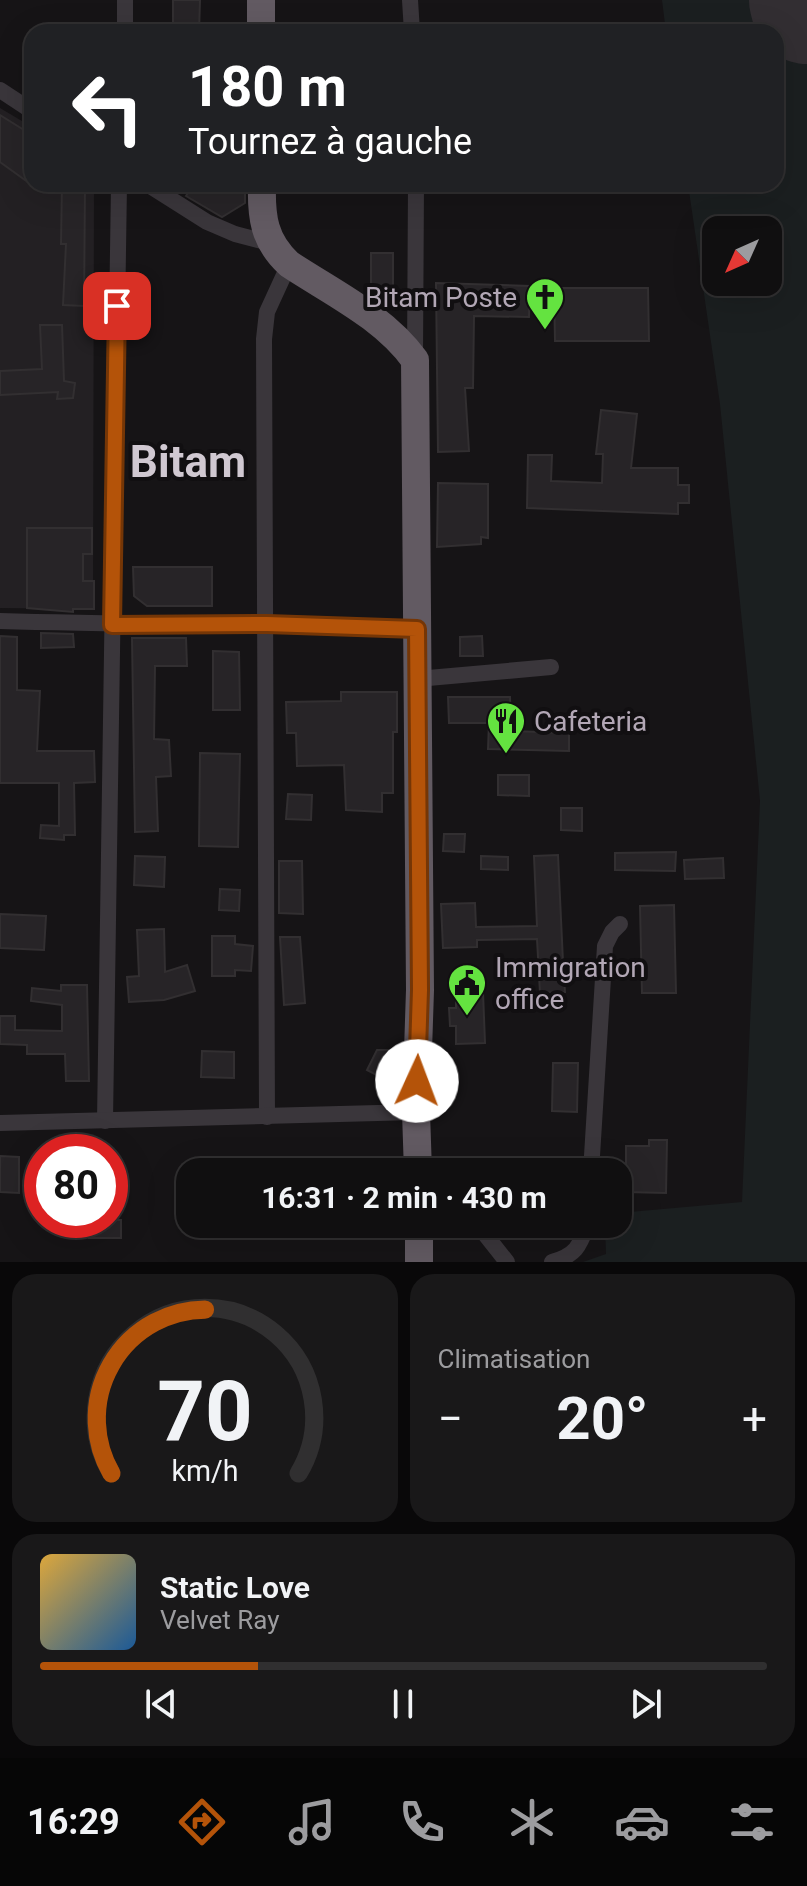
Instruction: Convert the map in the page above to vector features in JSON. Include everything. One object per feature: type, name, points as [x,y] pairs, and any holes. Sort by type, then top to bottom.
[{"type":"highway","points":[[261,0],[261,24]]},
{"type":"highway","points":[[262,192],[261,214],[270,243],[289,264],[381,323],[399,338],[415,360],[420,990],[416,1112],[422,1158]]},
{"type":"highway","points":[[419,1238],[419,1262]]},
{"type":"street","points":[[125,0],[125,24]]},
{"type":"street","points":[[410,0],[412,24]]},
{"type":"street","points":[[0,90],[24,106]]},
{"type":"street","points":[[105,1121],[119,192]]},
{"type":"street","points":[[160,192],[207,222],[235,234],[270,243]]},
{"type":"street","points":[[415,360],[416,192]]},
{"type":"street","points":[[267,1117],[264,339],[267,312],[289,264]]},
{"type":"street","points":[[0,621],[417,629]]},
{"type":"street","points":[[417,679],[551,667]]},
{"type":"street","points":[[592,1158],[605,946],[620,924]]},
{"type":"street","points":[[0,1123],[416,1112]]},
{"type":"street","points":[[488,1238],[507,1262]]},
{"type":"street","points":[[552,1262],[571,1255],[583,1238]]},
{"type":"shaded area","points":[[662,0],[807,0],[807,1262],[583,1262],[606,1254],[605,1238],[632,1238],[632,1212],[742,1202],[760,801],[720,404],[704,296],[782,296],[782,216],[702,216],[702,280],[689,192],[784,192],[784,24],[665,24]]},
{"type":"shaded area","points":[[0,108],[24,122],[24,192],[94,192],[93,609],[0,608]]},
{"type":"building","points":[[173,0],[200,0],[199,24],[173,24]]},
{"type":"building","points":[[0,115],[24,130],[24,179],[0,162]]},
{"type":"building","points":[[62,192],[85,192],[84,306],[63,305],[66,244],[61,244]]},
{"type":"building","points":[[189,192],[245,192],[245,203],[222,217],[186,196]]},
{"type":"building","points":[[371,253],[393,253],[393,302],[380,302],[371,296]]},
{"type":"building","points":[[436,283],[530,286],[529,317],[474,316],[473,388],[465,388],[469,451],[438,452]]},
{"type":"building","points":[[554,288],[648,288],[649,341],[555,341]]},
{"type":"building","points":[[40,325],[62,325],[64,381],[75,383],[73,398],[57,399],[58,392],[0,395],[0,371],[42,369]]},
{"type":"building","points":[[601,410],[637,414],[631,468],[678,468],[678,485],[689,485],[689,503],[678,503],[678,514],[527,508],[528,455],[552,455],[551,481],[602,483],[603,454],[596,454]]},
{"type":"building","points":[[438,483],[488,484],[488,538],[481,537],[481,544],[437,547]]},
{"type":"building","points":[[27,528],[92,528],[92,554],[83,554],[83,581],[94,581],[94,609],[73,609],[73,612],[27,608]]},
{"type":"building","points":[[133,567],[212,567],[212,606],[147,606],[134,596]]},
{"type":"building","points":[[41,633],[73,634],[74,647],[41,648]]},
{"type":"building","points":[[0,636],[17,637],[17,690],[40,691],[37,751],[94,751],[95,782],[74,783],[75,835],[64,835],[64,840],[40,838],[41,825],[59,826],[59,783],[0,783]]},
{"type":"building","points":[[482,636],[483,656],[460,656],[460,637]]},
{"type":"building","points":[[132,638],[186,638],[187,666],[155,666],[154,739],[169,740],[171,776],[156,777],[158,831],[135,832]]},
{"type":"building","points":[[213,651],[239,652],[240,710],[213,710]]},
{"type":"building","points":[[341,692],[397,692],[397,732],[393,732],[393,793],[382,793],[382,812],[346,810],[344,765],[297,766],[296,733],[287,733],[286,702],[341,701]]},
{"type":"building","points":[[448,697],[510,697],[511,731],[569,733],[569,751],[488,749],[489,723],[449,723]]},
{"type":"building","points":[[200,753],[240,754],[238,847],[199,846]]},
{"type":"building","points":[[498,775],[529,775],[529,796],[498,795]]},
{"type":"building","points":[[288,794],[312,795],[311,820],[286,819]]},
{"type":"building","points":[[561,808],[582,808],[582,831],[561,830]]},
{"type":"building","points":[[444,834],[465,834],[464,852],[443,851]]},
{"type":"building","points":[[676,852],[675,871],[615,870],[615,853]]},
{"type":"building","points":[[558,855],[563,962],[590,962],[590,977],[564,978],[565,992],[540,993],[537,939],[477,940],[477,947],[443,948],[441,904],[475,903],[476,927],[537,926],[534,856]]},
{"type":"building","points":[[135,856],[165,857],[164,887],[134,885]]},
{"type":"building","points":[[481,856],[508,857],[508,870],[481,869]]},
{"type":"building","points":[[723,858],[724,878],[685,879],[684,860]]},
{"type":"building","points":[[279,861],[302,861],[303,914],[279,913]]},
{"type":"building","points":[[220,889],[240,890],[239,911],[219,910]]},
{"type":"building","points":[[674,905],[676,993],[642,993],[640,906]]},
{"type":"building","points":[[0,914],[46,916],[44,950],[0,948]]},
{"type":"building","points":[[164,929],[165,972],[187,965],[195,991],[164,1000],[129,1002],[127,977],[139,976],[137,930]]},
{"type":"building","points":[[212,936],[235,936],[235,944],[253,946],[251,971],[235,970],[235,976],[212,976]]},
{"type":"building","points":[[280,937],[300,937],[305,1003],[284,1005]]},
{"type":"building","points":[[61,985],[87,985],[89,1081],[66,1081],[65,1054],[27,1054],[27,1045],[0,1044],[0,1016],[15,1016],[15,1030],[62,1031],[62,1005],[31,1001],[32,988],[61,991]]},
{"type":"building","name":"Immigration office","points":[[456,992],[483,992],[485,1043],[456,1044],[456,1026],[450,1026],[449,1008],[456,1008]]},
{"type":"building","points":[[377,1050],[401,1050],[386,1080],[367,1070]]},
{"type":"building","points":[[202,1051],[234,1052],[234,1078],[201,1077]]},
{"type":"building","points":[[553,1063],[578,1063],[577,1112],[552,1111]]},
{"type":"building","points":[[649,1140],[667,1140],[666,1193],[632,1192],[632,1158],[626,1158],[626,1146],[649,1146]]},
{"type":"building","points":[[0,1156],[19,1157],[19,1193],[0,1192]]},
{"type":"runway","points":[[805,0],[807,8]]},
{"type":"place","name":"Bitam Poste","points":[[545,331]]},
{"type":"place","name":"Cafeteria","points":[[506,755]]},
{"type":"place","name":"Immigration office","points":[[467,1017]]},
{"type":"district","name":"Bitam","points":[[188,462]]},
{"type":"route","points":[[117,306],[112,625],[267,624],[417,629],[420,990],[417,1081]]}]
